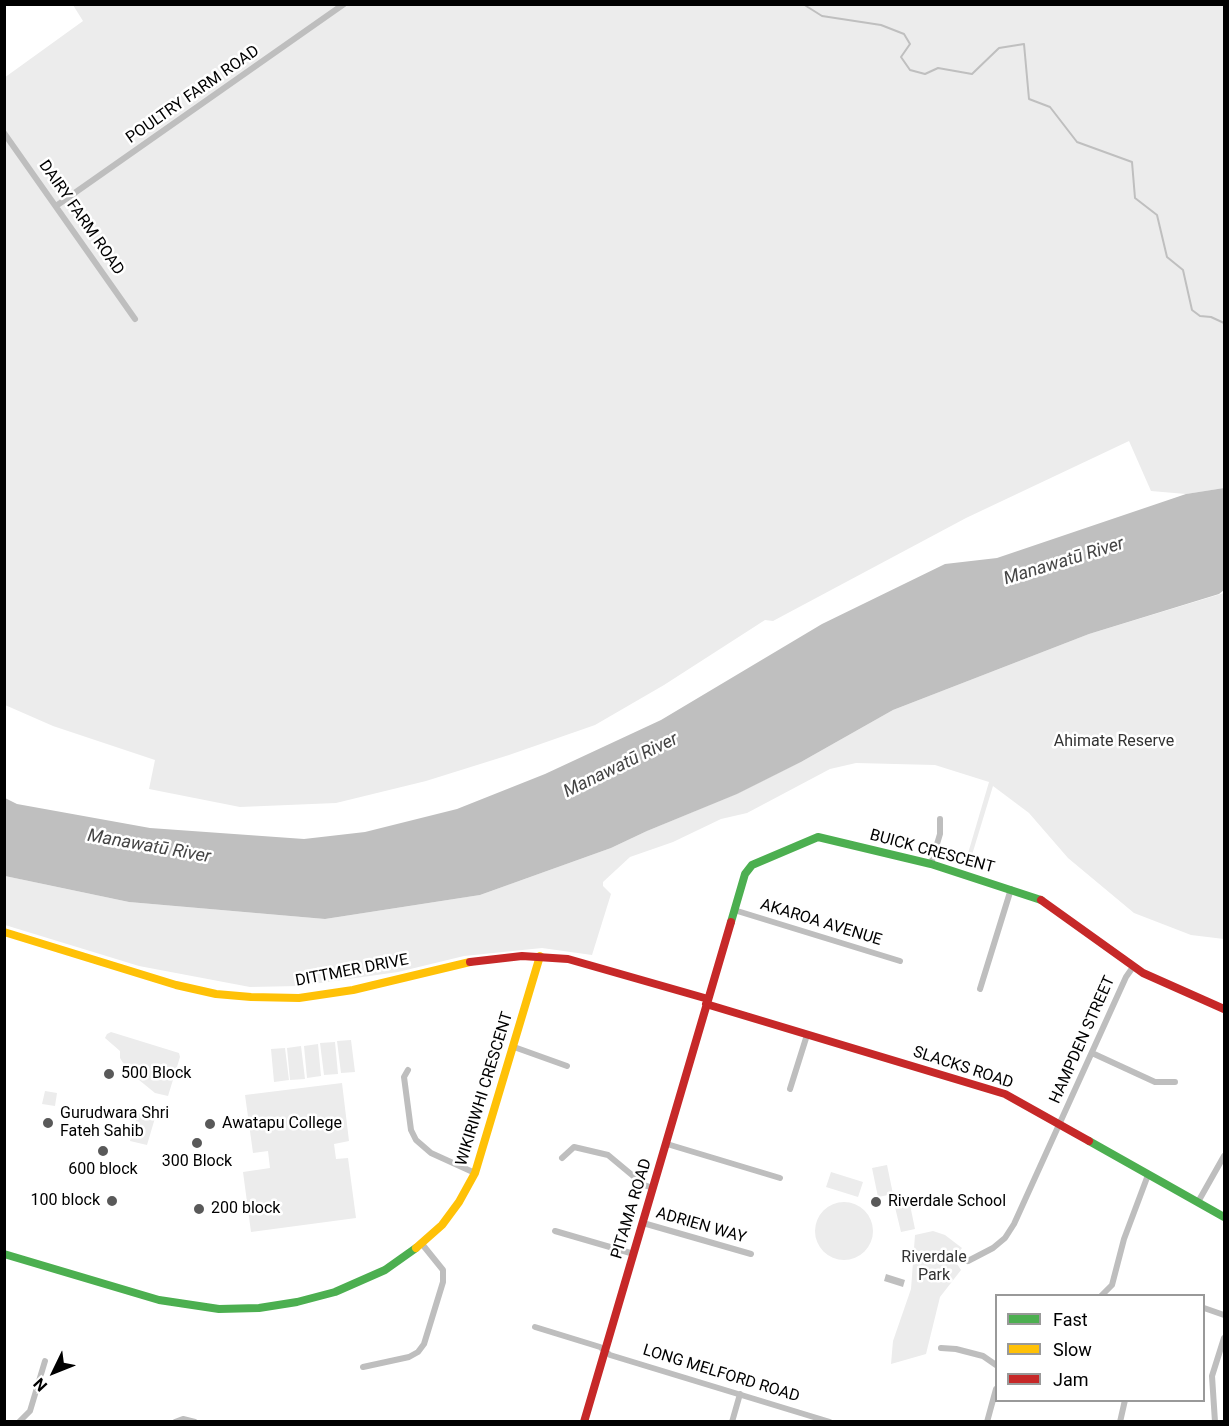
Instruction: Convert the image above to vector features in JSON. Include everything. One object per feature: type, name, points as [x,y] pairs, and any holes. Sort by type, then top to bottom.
[{"type":"street","name":"POULTRY FARM ROAD","points":[[56,206],[344,4]]},
{"type":"street","name":"DAIRY FARM ROAD","points":[[4,133],[135,319]]},
{"type":"street","points":[[931,864],[940,834],[940,819]]},
{"type":"street","name":"BUICK CRESCENT","points":[[707,1002],[749,867],[815,837],[823,837],[931,864],[1011,889],[1048,904],[1133,967],[1224,1009]]},
{"type":"street","points":[[980,989],[1011,889]]},
{"type":"street","name":"AKAROA AVENUE","points":[[734,910],[900,961]]},
{"type":"street","name":"DITTMER DRIVE","points":[[4,932],[176,985],[216,994],[298,998],[353,990],[461,963],[505,957],[540,956],[584,963],[707,1002]]},
{"type":"street","name":"WIKIRIWHI CRESCENT","points":[[4,1254],[159,1300],[199,1307],[230,1309],[288,1304],[335,1292],[385,1269],[423,1244],[451,1214],[475,1173],[540,956]]},
{"type":"street","name":"HAMPDEN STREET","points":[[968,1261],[993,1248],[1005,1238],[1014,1224],[1126,977],[1133,967]]},
{"type":"street","name":"SLACKS ROAD","points":[[707,1002],[807,1035],[1005,1094],[1224,1218]]},
{"type":"street","name":"PITAMA ROAD","points":[[584,1422],[707,1002]]},
{"type":"street","points":[[790,1089],[807,1035]]},
{"type":"street","points":[[514,1047],[567,1066]]},
{"type":"street","points":[[1092,1053],[1155,1082],[1175,1082]]},
{"type":"street","points":[[408,1070],[405,1077],[409,1120],[416,1140],[431,1153],[475,1173]]},
{"type":"street","points":[[667,1144],[780,1178]]},
{"type":"street","points":[[562,1158],[574,1147],[608,1155],[644,1185],[653,1188]]},
{"type":"street","points":[[1198,1202],[1224,1156]]},
{"type":"street","points":[[1103,1294],[1112,1285],[1124,1239],[1148,1175]]},
{"type":"street","name":"ADRIEN WAY","points":[[643,1223],[751,1254]]},
{"type":"street","points":[[555,1231],[634,1254]]},
{"type":"street","points":[[363,1368],[409,1357],[418,1352],[424,1344],[443,1282],[442,1270],[423,1244]]},
{"type":"street","points":[[1205,1309],[1224,1315]]},
{"type":"street","name":"LONG MELFORD ROAD","points":[[535,1328],[600,1347],[610,1355],[830,1422]]},
{"type":"street","points":[[1215,1422],[1212,1376],[1224,1338]]},
{"type":"street","points":[[941,1348],[956,1349],[983,1356],[995,1364]]},
{"type":"street","points":[[19,1422],[30,1411],[45,1361]]},
{"type":"street","points":[[987,1422],[995,1393]]},
{"type":"street","points":[[732,1422],[740,1394]]},
{"type":"street","points":[[1120,1422],[1125,1402]]},
{"type":"street","points":[[175,1422],[183,1419],[195,1422]]},
{"type":"green space","points":[[73,5],[1224,5],[1224,488],[1186,494],[1151,491],[1129,441],[966,518],[773,621],[765,620],[664,685],[595,725],[426,781],[336,803],[240,807],[149,789],[155,760],[53,726],[5,705],[4,78],[83,21]]},
{"type":"green space","name":"Ahimate Reserve","points":[[1224,593],[1224,939],[1191,935],[1134,913],[1068,858],[1029,813],[993,786],[968,868],[964,867],[989,782],[935,765],[856,763],[830,769],[747,813],[721,819],[673,842],[630,857],[603,882],[603,886],[611,894],[592,955],[542,948],[464,956],[398,972],[299,986],[250,987],[139,966],[5,925],[5,876],[129,902],[325,919],[480,895],[611,848],[736,794],[801,762],[893,710],[1089,634]]},
{"type":"green space","points":[[111,1032],[179,1053],[180,1057],[168,1096],[155,1093],[128,1071],[120,1058],[120,1051],[105,1038]]},
{"type":"green space","points":[[351,1040],[355,1072],[341,1073],[337,1041]]},
{"type":"green space","points":[[335,1042],[338,1074],[324,1075],[320,1043]]},
{"type":"green space","points":[[318,1044],[321,1076],[307,1078],[304,1046]]},
{"type":"green space","points":[[301,1046],[305,1079],[290,1080],[287,1048]]},
{"type":"green space","points":[[285,1048],[289,1080],[274,1082],[271,1049]]},
{"type":"green space","points":[[342,1083],[349,1141],[334,1144],[336,1159],[348,1158],[356,1218],[251,1232],[243,1172],[270,1168],[268,1151],[253,1153],[245,1095]]},
{"type":"green space","points":[[45,1091],[57,1093],[55,1106],[42,1104]]},
{"type":"green space","points":[[138,1113],[155,1118],[147,1145],[130,1141]]},
{"type":"green space","points":[[887,1165],[893,1194],[878,1197],[872,1168]]},
{"type":"green space","points":[[831,1172],[863,1182],[858,1197],[826,1187]]},
{"type":"green space","points":[[909,1200],[915,1229],[901,1232],[894,1203]]},
{"type":"green space","points":[[844,1202],[855,1204],[868,1215],[873,1231],[871,1242],[860,1255],[844,1260],[833,1258],[820,1247],[815,1231],[817,1220],[828,1207]]},
{"type":"green space","name":"Riverdale Park","points":[[933,1231],[945,1235],[962,1248],[956,1255],[955,1261],[961,1270],[940,1297],[926,1354],[891,1364],[893,1341],[911,1289],[915,1235]]},
{"type":"water","name":"Manawatū River","points":[[1224,488],[1224,590],[1219,594],[1089,634],[893,710],[801,762],[737,794],[611,848],[480,895],[325,919],[129,902],[5,876],[5,798],[17,804],[150,828],[304,839],[365,832],[457,809],[545,774],[661,720],[822,624],[945,564],[997,558],[1186,494]]},
{"type":"water","points":[[886,1274],[905,1280],[903,1287],[884,1281]]},
{"type":"waterway","points":[[803,4],[822,16],[881,25],[904,34],[910,44],[901,57],[910,70],[925,74],[938,68],[972,74],[999,48],[1024,44],[1029,99],[1050,107],[1077,142],[1132,162],[1135,198],[1157,215],[1167,257],[1183,270],[1192,310],[1200,316],[1211,317],[1224,323]]},
{"type":"traffic: fast","points":[[731,922],[745,874],[752,865],[818,837],[931,864],[1041,900]]},
{"type":"traffic: fast","points":[[1089,1141],[1224,1217]]},
{"type":"traffic: fast","points":[[4,1254],[159,1300],[219,1309],[259,1308],[297,1302],[335,1292],[385,1270],[416,1248]]},
{"type":"traffic: slow","points":[[4,932],[176,985],[216,994],[251,997],[299,998],[353,990],[470,962]]},
{"type":"traffic: slow","points":[[416,1248],[442,1225],[459,1202],[475,1173],[540,956]]},
{"type":"traffic: jam","points":[[1041,900],[1143,973],[1224,1009]]},
{"type":"traffic: jam","points":[[584,1422],[731,922]]},
{"type":"traffic: jam","points":[[470,962],[522,956],[568,959],[708,999]]},
{"type":"traffic: jam","points":[[706,1004],[1005,1094],[1089,1141]]},
{"type":"place","name":"500 Block","points":[[109,1074]]},
{"type":"place","name":"Gurudwara Shri Fateh Sahib","points":[[48,1123]]},
{"type":"place","name":"Awatapu College","points":[[210,1124]]},
{"type":"place","name":"300 Block","points":[[197,1143]]},
{"type":"place","name":"600 block","points":[[103,1151]]},
{"type":"place","name":"100 block","points":[[112,1201]]},
{"type":"place","name":"Riverdale School","points":[[876,1202]]},
{"type":"place","name":"200 block","points":[[199,1209]]}]
